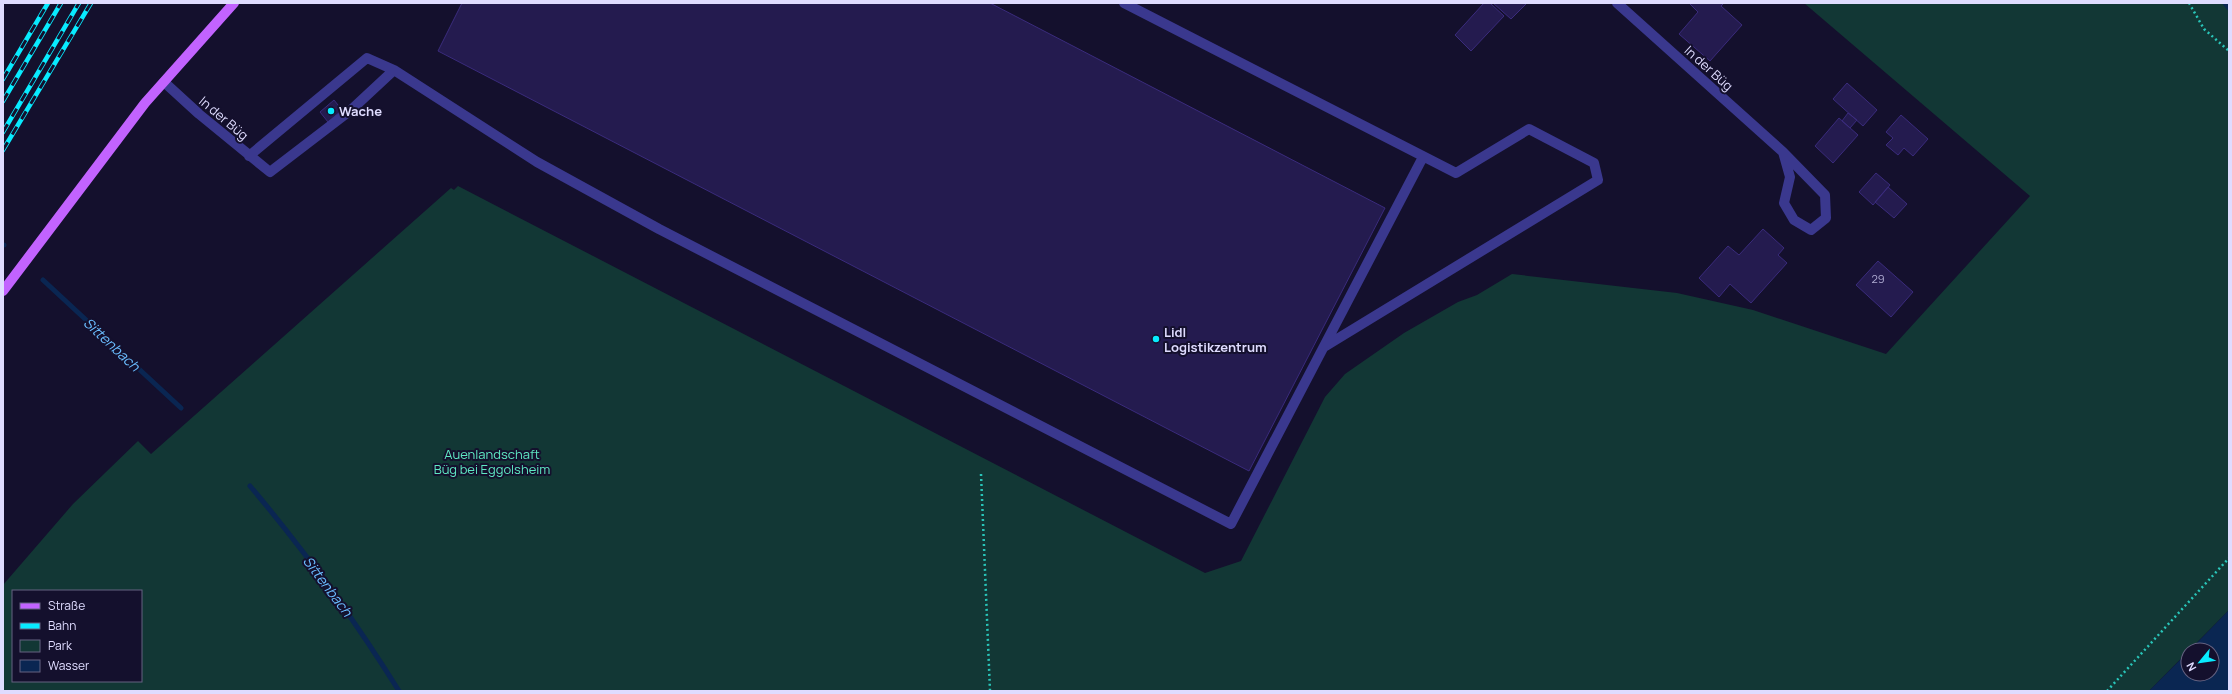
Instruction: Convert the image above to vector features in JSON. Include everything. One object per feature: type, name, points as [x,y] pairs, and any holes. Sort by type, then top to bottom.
[{"type":"main road","points":[[3,291],[145,103],[234,3]]},
{"type":"street","points":[[1124,3],[1456,173],[1529,130],[1594,163],[1598,180],[1323,348]]},
{"type":"street","name":"In der Büg","points":[[1617,3],[1783,152],[1825,195],[1826,218],[1811,230],[1794,220],[1784,203],[1790,177],[1783,152]]},
{"type":"street","points":[[249,156],[367,58],[394,70],[537,162],[659,229],[1230,524],[1423,157]]},
{"type":"street","name":"In der Büg","points":[[164,82],[249,156],[270,172],[351,110],[394,70]]},
{"type":"path","points":[[2189,3],[2204,29],[2229,51]]},
{"type":"path","points":[[981,474],[990,691]]},
{"type":"path","points":[[2107,691],[2229,558]]},
{"type":"green space","name":"Auenlandschaft Büg bei Eggolsheim","points":[[1804,3],[2229,3],[2229,610],[2197,642],[2180,642],[2180,660],[2149,691],[3,691],[3,585],[73,504],[138,441],[151,454],[451,188],[454,190],[458,186],[1205,573],[1241,561],[1325,397],[1345,374],[1404,333],[1458,302],[1477,295],[1512,274],[1677,293],[1753,310],[1886,354],[2030,196]]},
{"type":"water","points":[[2229,610],[2229,691],[2149,691],[2180,660],[2180,682],[2220,682],[2220,642],[2198,642]]},
{"type":"building","name":"Lidl Logistikzentrum","points":[[462,3],[990,3],[1385,208],[1249,471],[438,51]]},
{"type":"building","points":[[1484,3],[1490,3],[1504,16],[1471,51],[1455,35]]},
{"type":"building","points":[[1493,3],[1527,3],[1511,19]]},
{"type":"building","points":[[1689,3],[1724,3],[1721,6],[1742,25],[1710,61],[1679,34],[1698,12]]},
{"type":"building","points":[[1847,83],[1877,110],[1863,126],[1833,99]]},
{"type":"building","name":"Wache","points":[[334,100],[342,110],[328,122],[320,112]]},
{"type":"building","points":[[1848,113],[1857,120],[1850,128],[1842,121]]},
{"type":"building","points":[[1901,115],[1928,139],[1913,156],[1904,148],[1898,155],[1886,145],[1893,138],[1886,132]]},
{"type":"building","points":[[1839,118],[1858,135],[1833,163],[1815,146]]},
{"type":"building","points":[[1876,173],[1890,185],[1873,205],[1859,192]]},
{"type":"building","points":[[1888,187],[1907,204],[1894,218],[1875,202]]},
{"type":"building","points":[[1763,229],[1784,248],[1778,255],[1787,263],[1751,303],[1730,284],[1719,297],[1699,278],[1728,246],[1739,255]]},
{"type":"building","points":[[1878,261],[1913,292],[1891,317],[1856,285]]},
{"type":"waterway","points":[[2225,3],[2229,8]]},
{"type":"waterway","name":"Sittenbach","points":[[43,280],[181,408]]},
{"type":"waterway","name":"Sittenbach","points":[[250,486],[290,535],[328,586],[399,691]]},
{"type":"railway","points":[[3,79],[48,3]]},
{"type":"railway","points":[[3,101],[61,3]]},
{"type":"railway","points":[[3,132],[79,3]]},
{"type":"railway","points":[[3,150],[91,3]]},
{"type":"place","name":"Wache","points":[[331,111]]},
{"type":"place","name":"Lidl Logistikzentrum","points":[[1156,339]]}]
